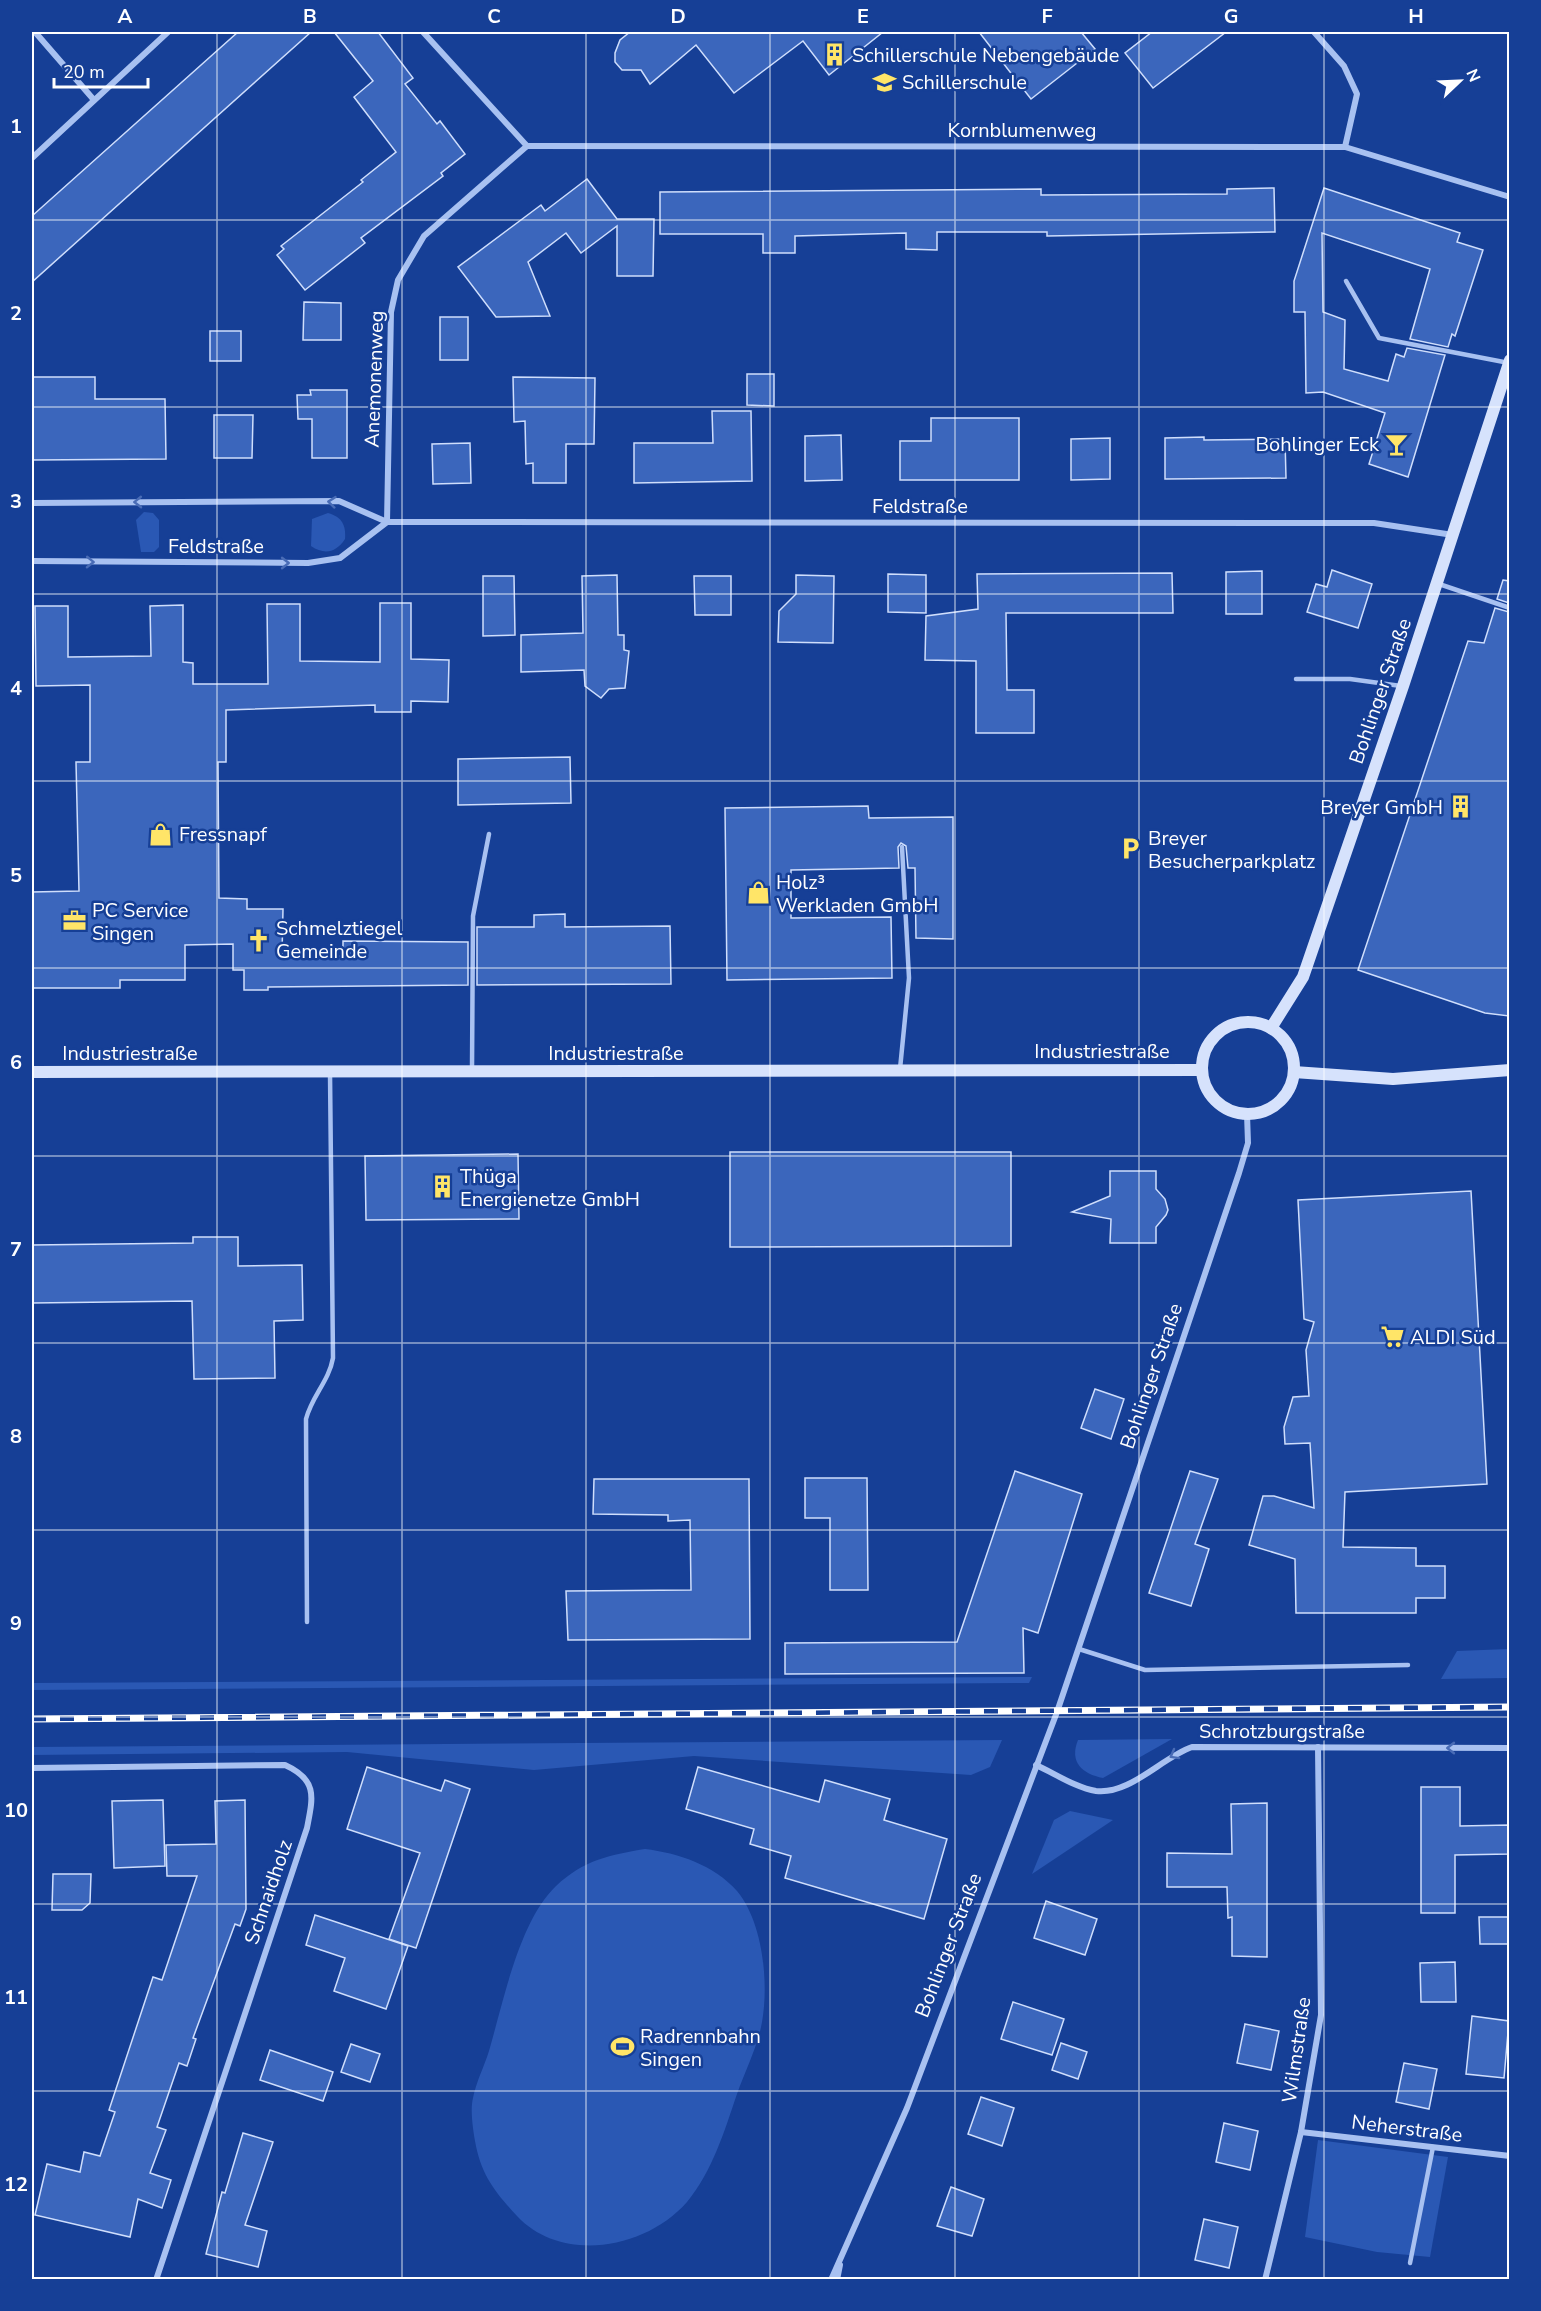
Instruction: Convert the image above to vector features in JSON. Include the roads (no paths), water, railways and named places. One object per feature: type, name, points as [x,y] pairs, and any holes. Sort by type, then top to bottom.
[{"type":"street","points":[[35,32],[94,100]]},
{"type":"street","points":[[32,158],[168,32]]},
{"type":"street","points":[[423,32],[527,146]]},
{"type":"street","points":[[1314,32],[1344,66],[1357,94],[1346,147]]},
{"type":"street","name":"Kornblumenweg","points":[[527,146],[1346,147],[1509,197]]},
{"type":"street","name":"Anemonenweg","points":[[387,522],[391,312],[398,280],[424,236],[527,146]]},
{"type":"street","name":"Bohlinger Straße","points":[[1271,1028],[1302,977],[1403,686],[1509,361]]},
{"type":"street","name":"Feldstraße","points":[[32,503],[339,501],[387,522],[1374,523],[1453,535]]},
{"type":"street","name":"Feldstraße","points":[[32,561],[308,564],[340,558],[387,522]]},
{"type":"street","points":[[1241,1022],[1257,1022],[1271,1028],[1288,1046],[1294,1072],[1287,1090],[1275,1105],[1264,1111],[1247,1114],[1226,1108],[1207,1090],[1201,1070],[1205,1048],[1214,1035],[1226,1026],[1241,1022]]},
{"type":"street","name":"Industriestraße","points":[[32,1072],[1201,1070]]},
{"type":"street","points":[[1294,1072],[1393,1079],[1509,1070]]},
{"type":"street","name":"Bohlinger Straße","points":[[831,2280],[907,2108],[1078,1649],[1239,1173],[1248,1143],[1247,1114]]},
{"type":"street","name":"Schrotzburgstraße","points":[[1036,1765],[1094,1790],[1107,1791],[1123,1787],[1177,1752],[1192,1747],[1509,1748]]},
{"type":"street","name":"Wilmstraße","points":[[1265,2280],[1301,2132],[1321,2016],[1318,1747]]},
{"type":"street","name":"Schnaidholz","points":[[32,1768],[285,1765],[300,1772],[310,1784],[312,1800],[307,1828],[156,2280]]},
{"type":"street","name":"Neherstraße","points":[[1301,2132],[1509,2156]]},
{"type":"street","name":"Bohlinger Straße","points":[[837,2280],[843,2250]]},
{"type":"lane","points":[[1346,281],[1379,338],[1509,361]]},
{"type":"lane","points":[[1436,583],[1509,608]]},
{"type":"lane","points":[[1296,679],[1350,679],[1403,686]]},
{"type":"lane","points":[[472,1072],[473,916],[489,834]]},
{"type":"lane","points":[[900,1071],[909,978],[902,847]]},
{"type":"lane","points":[[307,1623],[306,1419],[310,1404],[330,1375],[333,1358],[330,1073]]},
{"type":"lane","points":[[1078,1649],[1145,1670],[1407,1665]]},
{"type":"lane","points":[[1410,2263],[1433,2147]]},
{"type":"railway","points":[[32,1719],[1510,1707]]},
{"type":"place","name":"Schillerschule Nebengebäude","points":[[834,55]]},
{"type":"place","name":"Schillerschule","points":[[884,82]]},
{"type":"place","name":"Bohlinger Eck","points":[[1397,444]]},
{"type":"place","name":"Breyer GmbH","points":[[1461,807]]},
{"type":"place","name":"Fressnapf","points":[[161,834]]},
{"type":"place","name":"Breyer Besucherparkplatz","points":[[1130,849]]},
{"type":"place","name":"Holz³ Werkladen GmbH","points":[[758,893]]},
{"type":"place","name":"PC Service Singen","points":[[74,921]]},
{"type":"place","name":"Schmelztiegel Gemeinde","points":[[258,940]]},
{"type":"place","name":"Thüga Energienetze GmbH","points":[[442,1187]]},
{"type":"place","name":"ALDI Süd","points":[[1392,1337]]},
{"type":"place","name":"Radrennbahn Singen","points":[[622,2047]]}]
